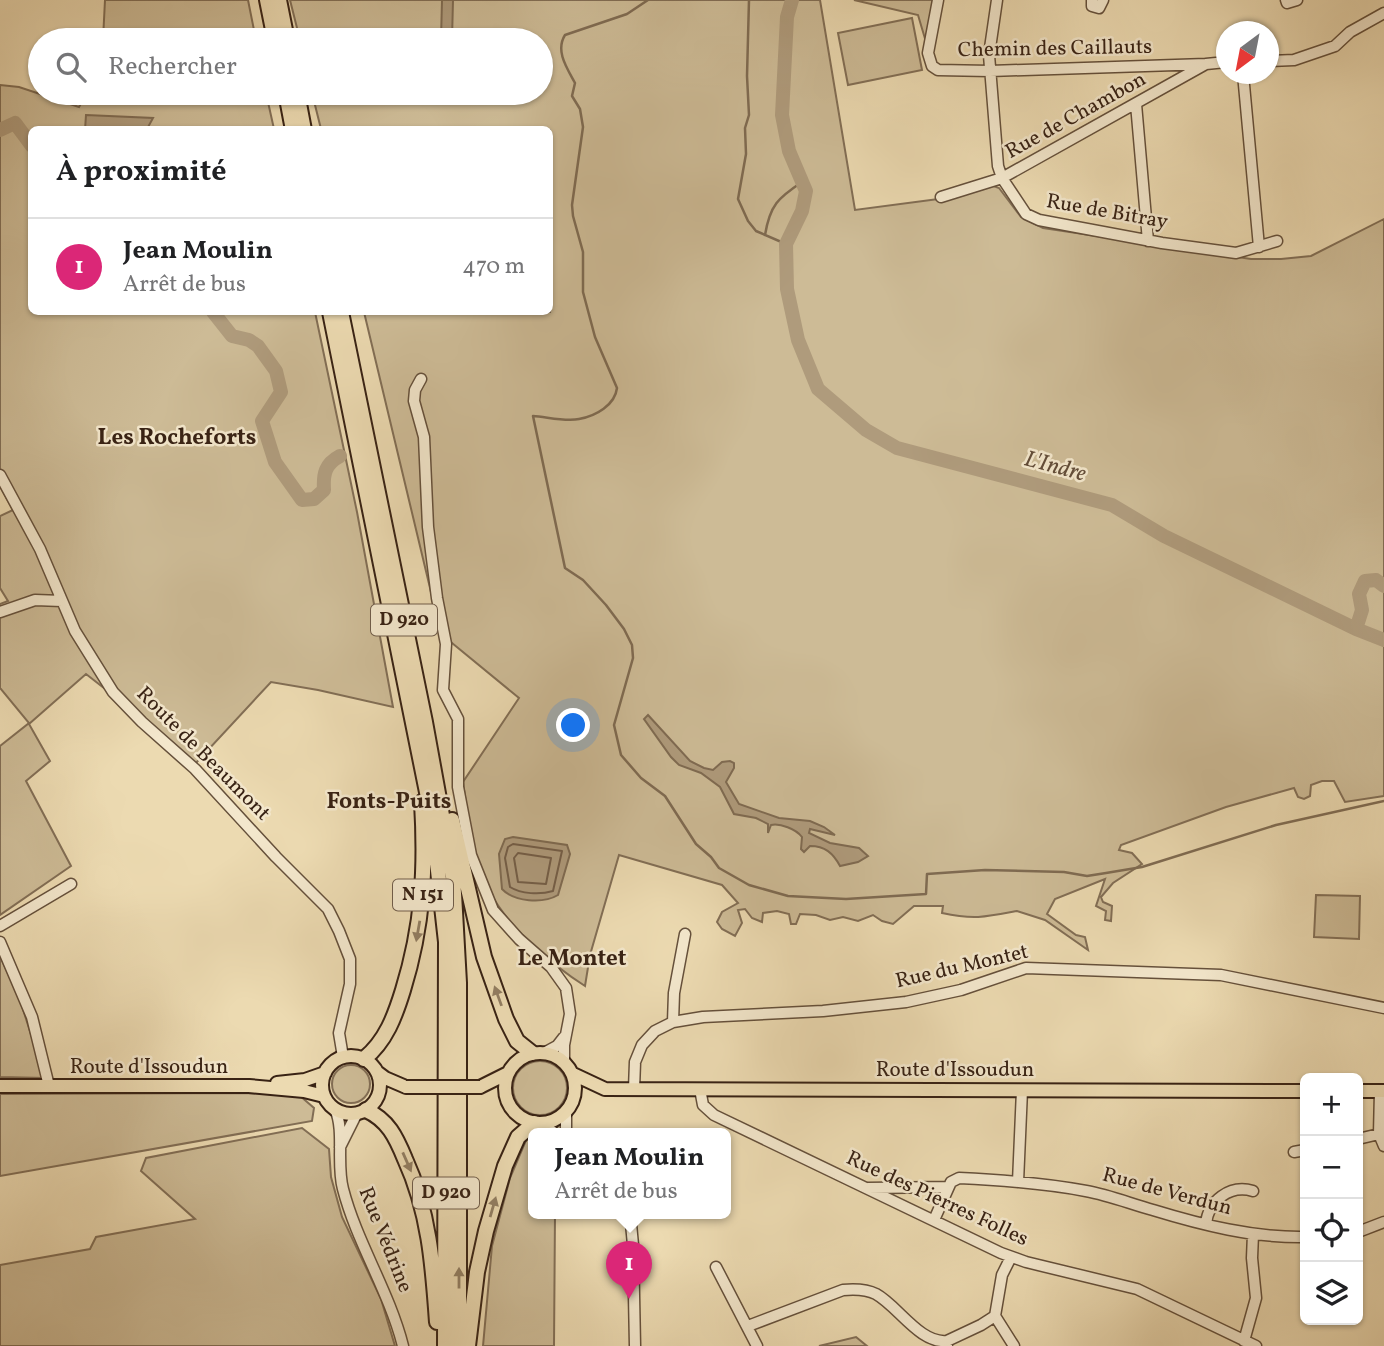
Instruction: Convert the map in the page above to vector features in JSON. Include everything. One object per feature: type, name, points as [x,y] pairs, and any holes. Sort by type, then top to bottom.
[{"type":"highway","points":[[267,0],[273,28]]},
{"type":"highway","points":[[279,0],[285,28]]},
{"type":"highway","points":[[288,105],[292,126]]},
{"type":"highway","points":[[299,105],[303,126]]},
{"type":"highway","name":"D 920","points":[[331,315],[432,817],[446,942],[445,1346]]},
{"type":"highway","name":"D 920","points":[[342,315],[453,876],[459,983],[459,1346]]},
{"type":"highway","name":"N 151","points":[[364,1059],[378,1048],[395,1015],[411,965],[421,914],[424,882],[422,803],[412,745],[412,717]]},
{"type":"highway","name":"D 920","points":[[430,751],[448,801],[484,957],[506,1019],[517,1041],[538,1053]]},
{"type":"highway","name":"D 920","points":[[366,1108],[386,1122],[395,1136],[423,1206],[429,1232],[438,1346]]},
{"type":"highway","points":[[531,1128],[538,1123]]},
{"type":"highway","points":[[468,1346],[477,1272],[486,1231],[505,1166],[518,1137],[528,1130]]},
{"type":"main road","points":[[538,1053],[564,1062],[573,1074],[576,1088],[569,1108],[555,1120],[538,1123],[523,1119],[513,1111],[507,1100],[505,1082],[517,1060],[538,1053]]},
{"type":"main road","points":[[406,1087],[366,1108],[345,1113],[335,1109],[324,1096],[323,1080],[329,1066],[343,1057],[357,1057],[364,1059],[385,1078],[406,1087],[480,1087],[507,1100]]},
{"type":"main road","points":[[366,1108],[380,1081],[377,1072]]},
{"type":"main road","name":"Route d'Issoudun","points":[[249,1086],[305,1080],[325,1073]]},
{"type":"main road","points":[[480,1087],[508,1073]]},
{"type":"main road","name":"Route d'Issoudun","points":[[573,1074],[610,1089],[1300,1091]]},
{"type":"main road","name":"Route d'Issoudun","points":[[0,1086],[249,1086],[304,1091],[324,1096]]},
{"type":"main road","name":"Route d'Issoudun","points":[[569,1108],[610,1089]]},
{"type":"main road","points":[[1363,1091],[1382,1091]]},
{"type":"street","name":"Chemin des Caillauts","points":[[937,0],[928,53],[932,66],[938,70],[990,71],[1206,64]]},
{"type":"street","name":"Rue de Bitray","points":[[997,0],[989,55],[996,155],[1002,178],[1026,214],[1033,219],[1236,253],[1277,241]]},
{"type":"street","points":[[1092,0],[1092,6],[1099,8],[1102,0]]},
{"type":"street","points":[[1286,0],[1287,3],[1297,0]]},
{"type":"street","points":[[1279,61],[1294,60],[1335,46],[1350,32],[1384,13]]},
{"type":"street","name":"Rue de Chambon","points":[[941,197],[1002,178],[1206,64],[1216,63]]},
{"type":"street","points":[[1245,84],[1259,247]]},
{"type":"street","points":[[1136,104],[1148,240]]},
{"type":"street","points":[[421,379],[415,390],[414,401],[424,437],[428,527],[446,645],[443,690],[458,719],[458,787],[471,855],[493,910],[562,981],[569,1002],[564,1062]]},
{"type":"street","name":"Route de Beaumont","points":[[0,475],[40,549],[75,631],[113,692],[195,769],[276,858],[328,909],[340,930],[350,959],[350,984],[339,1033],[343,1057]]},
{"type":"street","points":[[0,611],[35,600],[62,601]]},
{"type":"street","points":[[0,926],[71,884]]},
{"type":"street","points":[[673,1022],[674,993],[685,934]]},
{"type":"street","points":[[0,942],[32,1017],[49,1086]]},
{"type":"street","name":"Rue du Montet","points":[[634,1089],[635,1062],[642,1045],[655,1031],[673,1022],[703,1017],[823,1011],[906,1002],[961,990],[1026,968],[1221,975],[1384,1008]]},
{"type":"street","points":[[538,1053],[560,1043],[567,1031]]},
{"type":"street","name":"Rue des Pierres Folles","points":[[700,1089],[703,1105],[709,1112],[1011,1257],[1137,1289],[1249,1344]]},
{"type":"street","points":[[1018,1182],[1022,1090]]},
{"type":"street","points":[[1382,1091],[1379,1134],[1384,1146]]},
{"type":"street","points":[[340,1147],[366,1108]]},
{"type":"street","points":[[567,1128],[569,1108]]},
{"type":"street","name":"Rue Védrine","points":[[335,1109],[338,1116],[342,1187],[352,1218],[388,1297],[403,1346]]},
{"type":"street","points":[[538,1123],[546,1128]]},
{"type":"street","points":[[1363,1138],[1379,1134]]},
{"type":"street","points":[[1294,1152],[1300,1151]]},
{"type":"street","name":"Rue de Verdun","points":[[865,1188],[948,1187],[957,1178],[1018,1182],[1088,1191],[1173,1216],[1253,1234],[1280,1238],[1300,1237]]},
{"type":"street","points":[[934,1220],[948,1187]]},
{"type":"street","points":[[1206,1224],[1208,1210],[1220,1196],[1241,1189],[1254,1191]]},
{"type":"street","points":[[631,1219],[635,1346]]},
{"type":"street","points":[[1363,1229],[1384,1222]]},
{"type":"street","points":[[1249,1344],[1256,1297],[1253,1234]]},
{"type":"street","points":[[1011,1257],[1002,1275],[995,1316],[1014,1346]]},
{"type":"street","points":[[716,1267],[757,1346]]},
{"type":"street","points":[[748,1326],[843,1290],[859,1289],[875,1294],[927,1337],[947,1344],[995,1316]]},
{"type":"shaded area","points":[[105,0],[248,0],[254,28],[104,28]]},
{"type":"shaded area","points":[[290,0],[820,0],[855,210],[946,198],[991,185],[999,188],[1021,217],[1043,228],[1251,259],[1311,256],[1384,219],[1384,796],[1345,802],[1334,781],[1322,781],[1311,785],[1310,796],[1304,799],[1298,797],[1294,788],[1226,807],[1121,845],[1119,850],[1132,853],[1142,864],[1113,883],[1101,897],[1103,902],[1112,906],[1111,921],[1105,920],[1106,911],[1096,906],[1105,879],[1055,899],[1047,914],[1076,935],[1085,937],[1088,950],[1045,920],[1017,911],[972,917],[942,913],[943,906],[914,906],[893,924],[873,915],[858,921],[843,917],[830,920],[816,915],[800,914],[796,924],[791,924],[789,914],[777,911],[763,913],[762,922],[752,918],[745,909],[738,910],[742,923],[735,936],[722,929],[717,922],[722,912],[738,903],[722,885],[619,855],[590,955],[585,986],[572,977],[519,932],[490,892],[479,866],[463,782],[519,698],[441,634],[365,315],[553,315],[553,126],[320,126],[315,105],[553,105],[553,28],[297,28]]},
{"type":"shaded area","points":[[854,0],[934,0],[926,42],[918,15]]},
{"type":"shaded area","points":[[912,18],[922,70],[848,85],[838,33]]},
{"type":"shaded area","points":[[0,85],[28,90],[28,105],[269,105],[273,126],[28,126],[28,315],[316,315],[357,512],[393,707],[271,682],[195,764],[86,674],[29,724],[50,761],[26,781],[71,866],[0,915],[0,746],[29,723],[0,688],[0,604],[8,601],[0,588],[0,516],[13,510],[0,486]]},
{"type":"shaded area","points":[[1316,895],[1360,896],[1359,939],[1314,937]]},
{"type":"shaded area","points":[[0,956],[19,997],[45,1078],[0,1077]]},
{"type":"shaded area","points":[[545,1061],[555,1065],[563,1073],[567,1088],[563,1103],[555,1111],[535,1115],[525,1111],[517,1103],[513,1083],[517,1073],[525,1065]]},
{"type":"shaded area","points":[[351,1065],[365,1070],[370,1084],[365,1098],[351,1103],[337,1098],[332,1084],[337,1070]]},
{"type":"shaded area","points":[[0,1094],[299,1095],[314,1108],[312,1121],[0,1176]]},
{"type":"shaded area","points":[[302,1128],[329,1149],[331,1177],[342,1217],[381,1299],[395,1346],[0,1346],[0,1265],[90,1249],[96,1237],[195,1219],[141,1171],[146,1158]]},
{"type":"shaded area","points":[[527,1138],[528,1219],[555,1219],[554,1346],[483,1346],[492,1246],[510,1178]]},
{"type":"shaded area","points":[[856,1337],[867,1346],[819,1346]]},
{"type":"water","points":[[442,0],[453,0],[452,28],[441,28]]},
{"type":"water","points":[[86,115],[153,118],[149,126],[85,126]]},
{"type":"water","points":[[648,715],[690,761],[713,770],[722,762],[734,763],[726,782],[739,804],[779,818],[810,821],[835,835],[810,829],[809,833],[830,843],[859,848],[868,856],[858,862],[840,866],[824,849],[810,846],[804,852],[801,849],[802,837],[792,829],[771,825],[768,833],[768,824],[756,818],[734,814],[720,787],[701,773],[679,765],[671,757],[644,719]]},
{"type":"water","points":[[513,837],[567,845],[570,854],[558,895],[545,900],[529,900],[514,897],[502,889],[499,854],[505,839]]},
{"type":"waterway","points":[[648,0],[627,14],[565,35],[561,47],[563,59],[575,83],[572,96],[580,109],[583,127],[572,205],[583,252],[583,292],[595,337],[617,388],[613,400],[604,409],[585,418],[568,420],[533,416],[565,568],[583,580],[606,605],[632,645],[633,658],[614,725],[621,755],[641,778],[665,796],[696,844],[719,868],[749,885],[788,896],[846,899],[926,894],[927,874],[985,870],[1064,872],[1087,876],[1142,867],[1276,825],[1384,801]]},
{"type":"waterway","name":"L'Indre","points":[[749,0],[749,115],[745,128],[746,154],[738,199],[756,231],[786,244]]},
{"type":"waterway","name":"L'Indre","points":[[792,0],[787,17],[782,115],[789,151],[806,191],[802,211],[786,244],[787,289],[798,340],[818,389],[866,430],[897,448],[1112,505],[1164,536],[1384,640]]},
{"type":"waterway","points":[[0,130],[15,123],[28,141]]},
{"type":"waterway","name":"L'Indre","points":[[765,235],[776,203],[802,182]]},
{"type":"waterway","points":[[215,315],[232,336],[249,340],[258,346],[276,371],[281,392],[262,421],[275,462],[302,500],[314,499],[324,490],[326,470],[331,462],[340,456]]},
{"type":"waterway","name":"L'Indre","points":[[1356,629],[1362,610],[1359,594],[1365,581],[1376,580],[1384,586]]},
{"type":"place","name":"Jean Moulin","points":[[629,1299]]},
{"type":"district","name":"Les Rocheforts","points":[[177,438]]},
{"type":"district","name":"Fonts-Puits","points":[[389,802]]},
{"type":"district","name":"Le Montet","points":[[572,959]]}]
